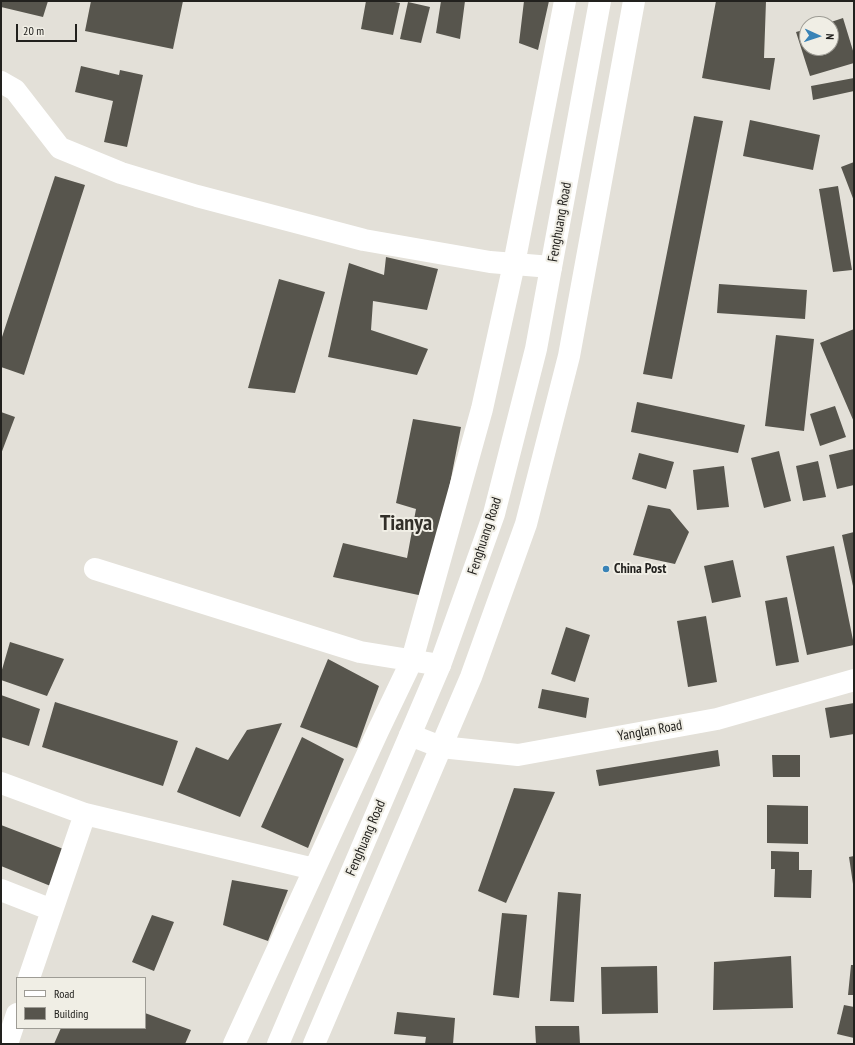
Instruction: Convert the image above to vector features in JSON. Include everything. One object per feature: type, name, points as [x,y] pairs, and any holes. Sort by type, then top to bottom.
[{"type":"main road","points":[[234,1044],[412,660],[482,409],[514,264],[564,1]]},
{"type":"main road","name":"Fenghuang Road","points":[[278,1044],[440,665],[494,514],[536,349],[600,1]]},
{"type":"main road","points":[[314,1044],[471,677],[528,516],[569,356],[634,1]]},
{"type":"main road","points":[[1,82],[15,90],[60,148],[121,173],[197,196],[364,240],[490,262],[551,267]]},
{"type":"main road","points":[[95,569],[360,652],[440,665]]},
{"type":"main road","name":"Yanglan Road","points":[[410,735],[441,747],[518,755],[717,719],[854,680]]},
{"type":"main road","points":[[1,783],[85,814],[314,869]]},
{"type":"main road","points":[[29,977],[85,814]]},
{"type":"main road","points":[[1,890],[52,910]]},
{"type":"main road","points":[[7,1044],[16,1017]]},
{"type":"building","points":[[1,1],[48,1],[43,17],[1,7]]},
{"type":"building","points":[[91,1],[183,1],[173,49],[85,31]]},
{"type":"building","points":[[366,1],[390,1],[400,3],[393,35],[361,29]]},
{"type":"building","points":[[441,1],[465,1],[460,39],[436,33]]},
{"type":"building","points":[[524,1],[549,1],[538,50],[519,43]]},
{"type":"building","points":[[716,1],[766,1],[764,58],[775,58],[770,90],[702,78]]},
{"type":"building","points":[[408,2],[430,7],[421,43],[400,39]]},
{"type":"building","points":[[843,18],[854,54],[854,63],[810,76],[804,56],[839,56],[839,19]]},
{"type":"building","points":[[799,31],[799,41],[796,32]]},
{"type":"building","points":[[81,66],[119,75],[120,70],[143,75],[127,147],[104,142],[113,101],[75,92]]},
{"type":"building","points":[[854,78],[854,91],[813,100],[811,86]]},
{"type":"building","points":[[694,116],[723,121],[672,379],[643,374]]},
{"type":"building","points":[[750,120],[820,135],[813,170],[743,156]]},
{"type":"building","points":[[854,162],[854,201],[841,167]]},
{"type":"building","points":[[55,176],[85,185],[24,375],[1,367],[1,340]]},
{"type":"building","points":[[838,186],[852,270],[833,272],[819,189]]},
{"type":"building","points":[[386,257],[438,269],[427,310],[373,301],[371,330],[428,349],[417,375],[328,357],[349,263],[384,275]]},
{"type":"building","points":[[279,279],[325,292],[295,393],[248,388]]},
{"type":"building","points":[[719,284],[807,290],[805,319],[717,313]]},
{"type":"building","points":[[854,329],[854,422],[820,343]]},
{"type":"building","points":[[776,335],[814,339],[804,431],[765,426]]},
{"type":"building","points":[[637,402],[745,425],[738,453],[631,432]]},
{"type":"building","points":[[835,406],[846,437],[820,446],[810,414]]},
{"type":"building","points":[[1,412],[15,417],[1,454]]},
{"type":"building","points":[[413,419],[461,427],[428,597],[333,577],[343,543],[407,558],[416,509],[396,503]]},
{"type":"building","points":[[854,449],[854,485],[837,489],[829,455]]},
{"type":"building","points":[[779,451],[791,501],[764,508],[751,458]]},
{"type":"building","points":[[639,453],[674,462],[666,489],[632,479]]},
{"type":"building","points":[[818,461],[826,497],[803,501],[796,466]]},
{"type":"building","points":[[724,466],[729,507],[697,510],[693,470]]},
{"type":"building","points":[[648,505],[670,509],[689,532],[675,564],[633,555]]},
{"type":"building","points":[[854,532],[854,586],[853,586],[842,535]]},
{"type":"building","points":[[834,546],[854,645],[807,655],[786,556]]},
{"type":"building","points":[[733,560],[741,597],[712,603],[704,566]]},
{"type":"building","points":[[787,597],[799,662],[776,666],[765,601]]},
{"type":"building","points":[[706,616],[717,682],[688,687],[677,621]]},
{"type":"building","points":[[566,627],[590,635],[575,682],[551,674]]},
{"type":"building","points":[[10,642],[64,659],[47,696],[1,680],[1,673]]},
{"type":"building","points":[[328,659],[379,686],[357,748],[300,727]]},
{"type":"building","points":[[542,689],[589,698],[586,718],[538,708]]},
{"type":"building","points":[[1,695],[40,709],[29,746],[1,737]]},
{"type":"building","points":[[55,702],[178,741],[163,786],[42,747]]},
{"type":"building","points":[[854,703],[854,734],[830,738],[825,708]]},
{"type":"building","points":[[282,723],[240,817],[177,792],[196,747],[228,760],[247,730]]},
{"type":"building","points":[[302,737],[344,759],[308,848],[261,827]]},
{"type":"building","points":[[718,750],[720,766],[599,786],[596,770]]},
{"type":"building","points":[[772,755],[800,755],[800,777],[773,777]]},
{"type":"building","points":[[514,788],[555,792],[506,903],[478,891]]},
{"type":"building","points":[[767,805],[808,806],[808,844],[767,843]]},
{"type":"building","points":[[1,825],[66,850],[53,887],[1,866]]},
{"type":"building","points":[[771,851],[799,852],[799,870],[812,870],[811,898],[774,897],[775,869],[771,869]]},
{"type":"building","points":[[854,856],[854,884],[853,884],[849,857]]},
{"type":"building","points":[[232,880],[288,890],[268,941],[223,925]]},
{"type":"building","points":[[558,892],[581,894],[574,1002],[550,1001]]},
{"type":"building","points":[[502,913],[527,915],[519,998],[493,995]]},
{"type":"building","points":[[152,915],[174,922],[154,971],[132,962]]},
{"type":"building","points":[[791,956],[793,1008],[713,1010],[714,962]]},
{"type":"building","points":[[851,965],[854,965],[854,995],[848,995]]},
{"type":"building","points":[[657,966],[658,1013],[602,1014],[601,967]]},
{"type":"building","points":[[844,1005],[854,1007],[854,1038],[837,1034]]},
{"type":"building","points":[[397,1012],[455,1018],[453,1044],[425,1044],[426,1037],[394,1034]]},
{"type":"building","points":[[146,1013],[191,1030],[185,1044],[54,1044],[61,1029],[146,1029]]},
{"type":"building","points":[[535,1026],[579,1026],[580,1044],[536,1044]]},
{"type":"place","name":"China Post","points":[[606,569]]},
{"type":"district","name":"Tianya","points":[[406,524]]}]
